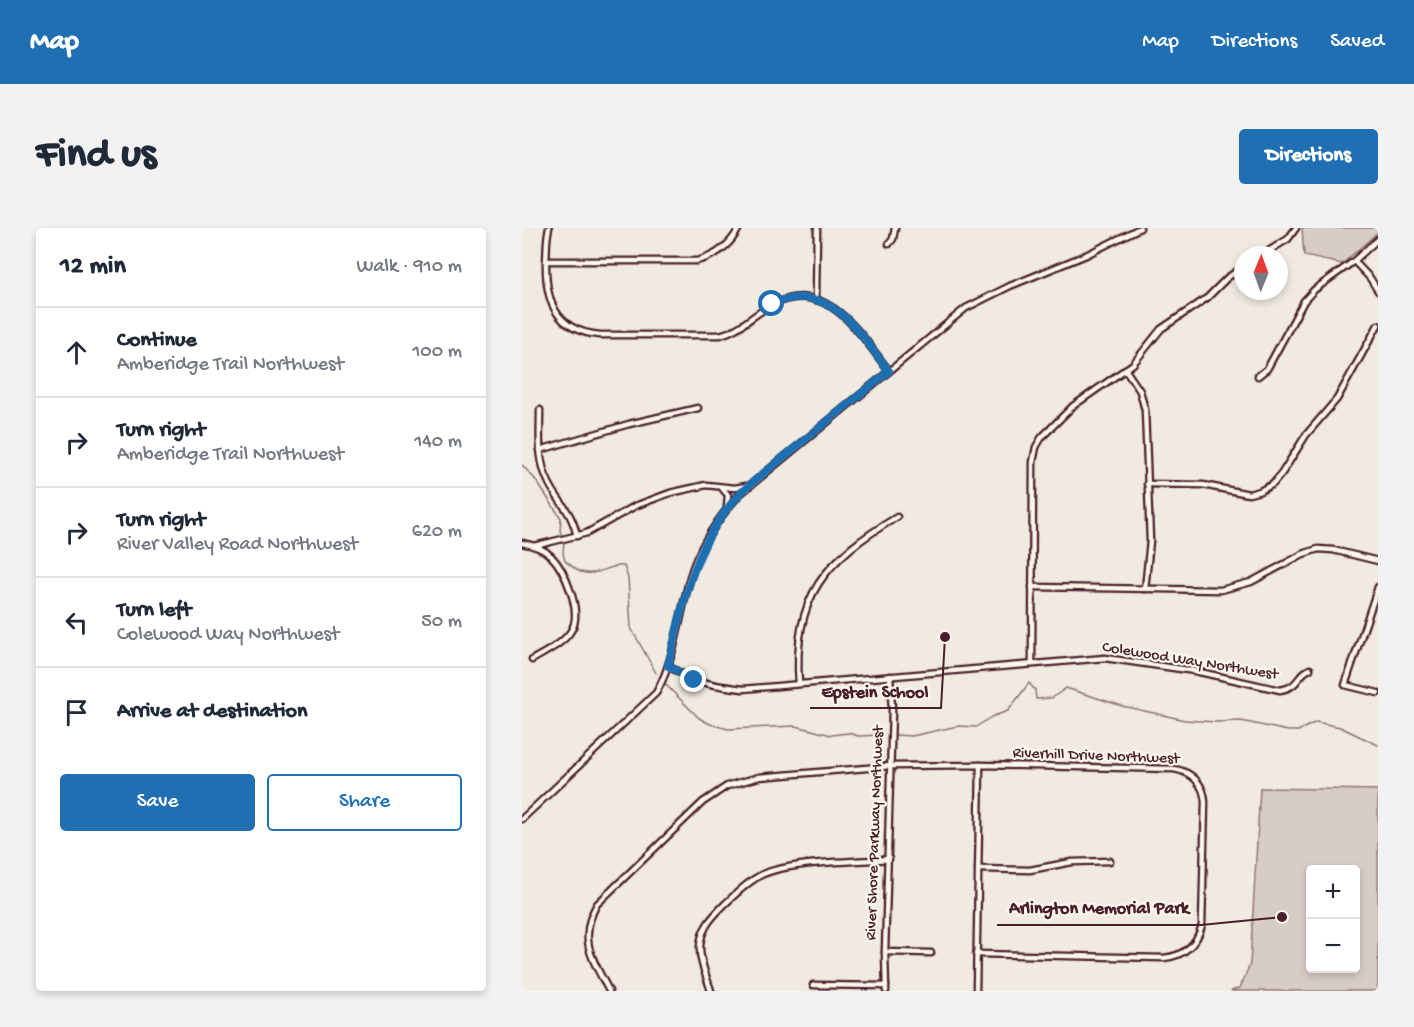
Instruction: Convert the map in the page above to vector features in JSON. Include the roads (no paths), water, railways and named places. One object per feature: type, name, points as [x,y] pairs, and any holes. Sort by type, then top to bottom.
[{"type":"street","points":[[549,228],[546,288],[554,310],[570,326],[592,334],[720,335],[737,329],[765,308],[779,302],[797,298],[816,300],[831,305],[844,315],[889,371]]},
{"type":"street","points":[[546,261],[697,261],[723,249],[739,228]]},
{"type":"street","points":[[816,300],[817,228]]},
{"type":"street","points":[[889,244],[893,239],[895,228]]},
{"type":"street","points":[[522,819],[650,700],[661,684],[696,562],[727,507],[748,486],[966,308],[1010,286],[1086,255],[1127,231],[1140,228]]},
{"type":"street","points":[[1277,246],[1288,239],[1296,228]]},
{"type":"street","points":[[1257,376],[1267,369],[1304,301],[1314,290],[1354,261],[1378,239]]},
{"type":"street","points":[[1354,261],[1370,278],[1378,291]]},
{"type":"street","points":[[1032,663],[1033,462],[1036,447],[1042,437],[1074,406],[1140,357],[1161,329],[1208,298],[1234,273]]},
{"type":"street","points":[[1148,484],[1203,485],[1249,494],[1273,484],[1307,434],[1337,399],[1378,325]]},
{"type":"street","points":[[1125,369],[1140,391],[1144,403],[1150,541],[1144,589]]},
{"type":"street","points":[[540,450],[629,424],[698,408]]},
{"type":"street","points":[[540,410],[540,450],[547,480],[569,512],[577,536]]},
{"type":"street","points":[[534,546],[577,536],[656,497],[706,485],[735,489],[748,486]]},
{"type":"street","points":[[720,486],[728,495],[727,507]]},
{"type":"street","points":[[799,684],[800,632],[813,593],[820,581],[847,550],[897,516]]},
{"type":"street","points":[[548,554],[554,541]]},
{"type":"street","points":[[522,543],[534,546],[548,554],[560,568],[575,607],[575,622],[572,630],[532,660]]},
{"type":"street","points":[[1032,587],[1214,591],[1251,582],[1302,554],[1318,549],[1333,550],[1378,561]]},
{"type":"street","points":[[1378,587],[1345,685],[1378,693]]},
{"type":"street","name":"Colewood Way Northwest","points":[[668,666],[694,680],[710,685],[743,689],[1088,658],[1121,659],[1195,671],[1280,690],[1294,685],[1304,671],[1310,669]]},
{"type":"street","name":"River Shore Parkway Northwest","points":[[886,988],[885,952],[891,766],[890,676]]},
{"type":"street","points":[[976,991],[980,765]]},
{"type":"street","name":"Riverhill Drive Northwest","points":[[609,991],[588,948],[588,925],[591,914],[602,898],[703,802],[727,786],[759,777],[891,766],[980,765],[1178,770],[1190,774],[1198,782],[1205,802],[1202,925],[1196,940],[1185,952],[1164,958],[976,954]]},
{"type":"street","points":[[711,991],[701,959],[701,936],[718,911],[747,884],[759,876],[780,868],[889,859]]},
{"type":"street","points":[[978,869],[1030,870],[1072,862],[1110,861]]},
{"type":"street","points":[[885,952],[931,953]]},
{"type":"street","points":[[813,985],[886,988]]},
{"type":"waterway","points":[[522,465],[535,479],[561,518],[562,536]]},
{"type":"waterway","points":[[564,542],[565,561],[579,571],[592,573],[624,566],[628,578],[631,628],[656,673]]},
{"type":"waterway","points":[[895,735],[912,736],[958,726],[976,727],[991,717],[1008,711],[1029,683],[1035,690],[1036,699],[1052,698],[1066,688],[1122,706],[1185,720],[1241,721],[1288,731],[1298,731],[1316,722],[1340,727],[1378,745]]},
{"type":"waterway","points":[[665,684],[699,718],[728,729],[796,726],[831,735],[849,733],[858,736],[883,735]]},
{"type":"place","name":"Epstein School","points":[[945,637]]},
{"type":"place","name":"Arlington Memorial Park","points":[[1282,917]]}]
